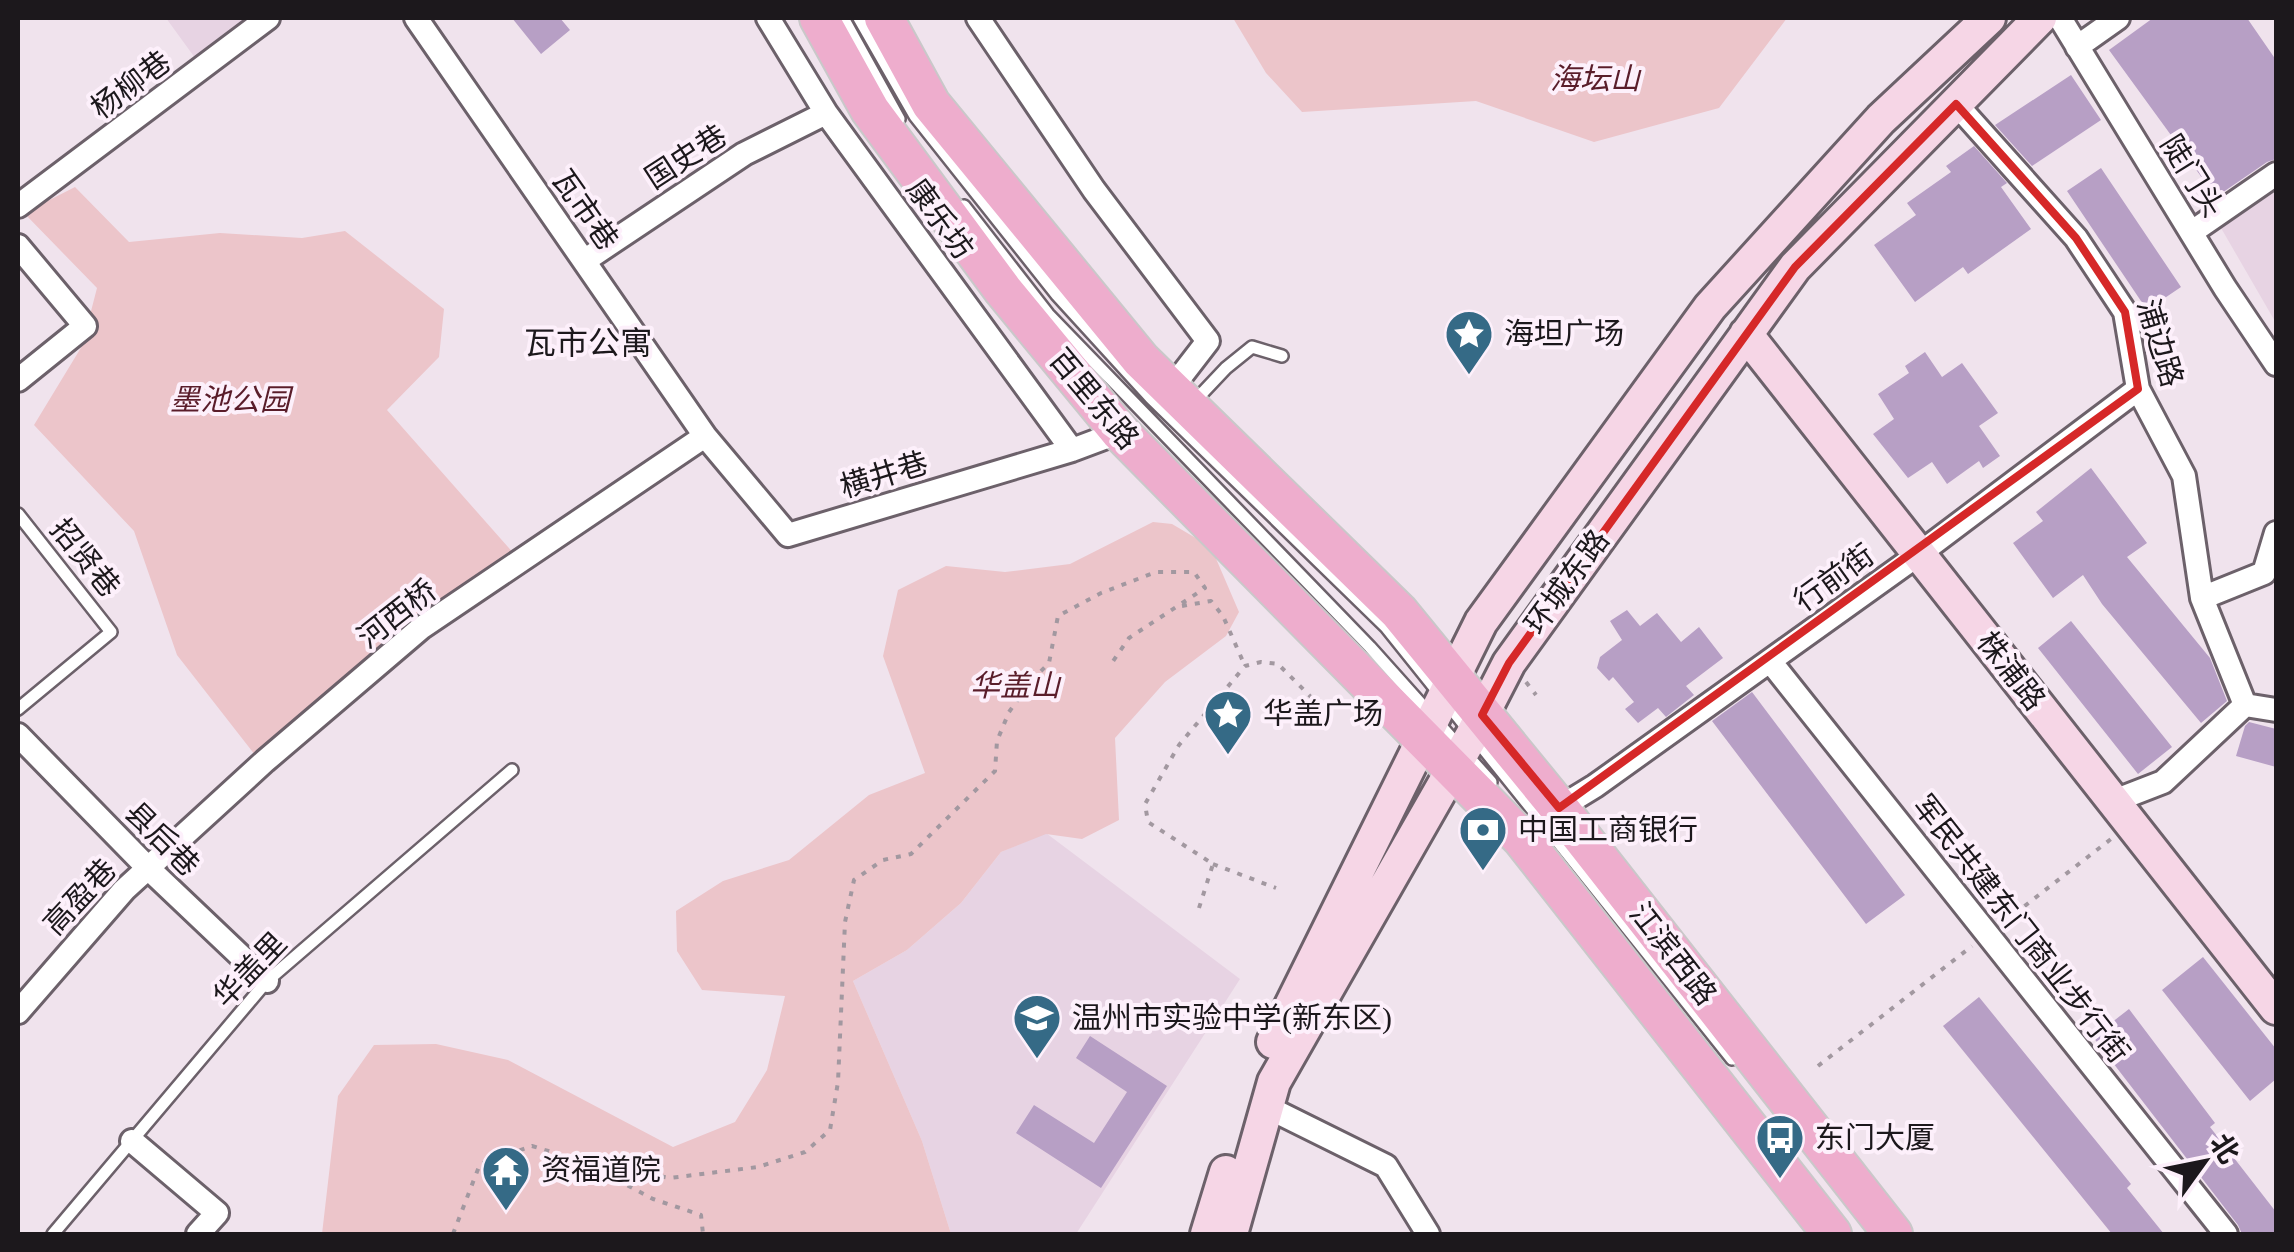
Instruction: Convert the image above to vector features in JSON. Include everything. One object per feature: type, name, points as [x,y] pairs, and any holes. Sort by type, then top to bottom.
[{"type":"main road","name":"百里东路","points":[[819,18],[870,110],[1003,290],[1120,432],[1248,565],[1437,707]]},
{"type":"main road","name":"百里东路","points":[[884,18],[931,104],[1141,360],[1389,602],[1437,707]]},
{"type":"main road","points":[[1207,1234],[1254,1082],[1480,622],[1710,306],[1881,119],[1989,18]]},
{"type":"main road","name":"环城东路","points":[[1231,1234],[1274,1082],[1509,662],[1795,268],[2040,18]]},
{"type":"main road","name":"株浦路","points":[[1746,334],[2276,1008]]},
{"type":"main road","name":"江滨西路","points":[[1437,707],[1467,743],[1522,839],[1832,1234]]},
{"type":"main road","name":"江滨西路","points":[[1437,707],[1467,743],[1559,808],[1892,1234]]},
{"type":"street","name":"杨柳巷","points":[[18,206],[268,18]]},
{"type":"street","name":"瓦市巷","points":[[416,18],[705,436]]},
{"type":"street","name":"康乐坊","points":[[768,18],[826,112],[1072,450]]},
{"type":"street","points":[[978,18],[1094,190],[1208,341],[1180,398]]},
{"type":"street","name":"陡门头","points":[[2060,18],[2276,364]]},
{"type":"street","points":[[2077,46],[2118,18]]},
{"type":"street","name":"浦边路","points":[[1956,104],[2076,238],[2125,312],[2138,390],[2184,476],[2202,598],[2245,705]]},
{"type":"street","name":"国史巷","points":[[584,261],[744,154],[826,112]]},
{"type":"street","points":[[2192,232],[2276,174]]},
{"type":"street","points":[[18,246],[85,326],[18,380]]},
{"type":"street","name":"行前街","points":[[1559,808],[1919,554],[2138,390]]},
{"type":"street","name":"横井巷","points":[[705,436],[788,535],[1120,432]]},
{"type":"street","name":"河西桥","points":[[148,868],[265,761],[421,628],[705,436]]},
{"type":"street","points":[[2202,598],[2264,572],[2276,533]]},
{"type":"street","name":"军民共建东门商业步行街","points":[[1770,660],[2226,1234]]},
{"type":"street","points":[[2114,800],[2163,782],[2245,705],[2276,710]]},
{"type":"street","name":"县后巷","points":[[18,735],[148,868],[267,981]]},
{"type":"street","name":"高盈巷","points":[[18,1012],[124,890],[148,868]]},
{"type":"street","points":[[1267,1107],[1386,1166],[1428,1234]]},
{"type":"street","points":[[132,1142],[216,1214],[198,1234]]},
{"type":"lane","points":[[843,18],[906,128]]},
{"type":"lane","points":[[859,18],[915,116],[1056,296],[1151,398],[1386,627],[1437,707]]},
{"type":"lane","points":[[950,188],[1048,314],[1370,647],[1437,707]]},
{"type":"lane","points":[[1180,398],[1252,347],[1282,356]]},
{"type":"lane","name":"招贤巷","points":[[18,514],[112,632],[18,709]]},
{"type":"lane","points":[[1467,743],[1514,784],[1736,1064]]},
{"type":"lane","points":[[1467,743],[1731,1082]]},
{"type":"lane","name":"华盖里","points":[[54,1234],[267,981],[512,770]]},
{"type":"path","points":[[453,1234],[480,1164],[532,1146],[584,1162],[670,1178],[758,1167],[805,1152],[830,1130],[838,1082],[844,922],[854,880],[883,860],[911,854],[995,771],[997,741],[1009,712],[1050,663],[1058,616],[1101,593],[1156,572],[1194,572],[1205,588],[1129,638],[1110,667]]},
{"type":"path","points":[[1178,606],[1211,601],[1223,616],[1245,666]]},
{"type":"path","points":[[1276,888],[1212,864],[1148,822],[1145,804],[1179,746],[1245,666],[1261,662],[1278,664],[1327,713]]},
{"type":"path","points":[[1199,908],[1212,864]]},
{"type":"path","points":[[584,1162],[653,1199],[700,1214],[703,1234]]},
{"type":"highlighted area","points":[[1956,104],[2076,238],[2125,312],[2138,389],[1559,808],[1482,715],[1509,663],[1795,267]]},
{"type":"shaded area","points":[[166,18],[258,18],[198,62]]},
{"type":"shaded area","points":[[2276,191],[2276,323],[2221,228]]},
{"type":"shaded area","name":"温州市实验中学(新东区)","points":[[1046,833],[1240,979],[1076,1234],[951,1234],[922,1141],[853,981],[907,950],[961,903],[1001,852]]},
{"type":"green space","name":"海坛山","points":[[1233,18],[1787,18],[1719,108],[1594,142],[1476,101],[1302,112],[1266,73]]},
{"type":"green space","name":"墨池公园","points":[[75,187],[129,242],[220,233],[302,238],[345,231],[444,309],[439,357],[387,410],[515,555],[262,764],[177,655],[134,531],[34,425],[82,346],[97,288],[24,213]]},
{"type":"green space","name":"华盖山","points":[[1153,522],[1172,524],[1211,547],[1239,612],[1226,636],[1165,682],[1115,738],[1119,820],[1082,839],[1046,834],[1001,852],[961,903],[907,950],[853,981],[922,1141],[951,1234],[322,1234],[338,1096],[374,1045],[436,1044],[508,1060],[673,1147],[735,1122],[767,1070],[785,996],[702,990],[677,951],[676,911],[723,881],[789,860],[869,795],[925,773],[883,656],[898,590],[946,566],[1005,572],[1070,564]]},
{"type":"building","points":[[512,18],[560,18],[570,30],[541,54]]},
{"type":"building","points":[[2153,18],[2247,18],[2276,60],[2276,159],[2216,197],[2109,50]]},
{"type":"building","points":[[2071,75],[2101,120],[2032,166],[1995,125]]},
{"type":"building","points":[[1974,146],[2007,183],[2001,187],[2031,229],[1968,274],[1963,267],[1915,302],[1874,245],[1916,215],[1907,203],[1951,172],[1946,166]]},
{"type":"building","points":[[2101,168],[2181,287],[2147,310],[2067,191]]},
{"type":"building","points":[[1925,352],[1942,377],[1962,363],[1998,413],[1979,426],[2000,456],[1983,468],[1979,461],[1947,484],[1932,462],[1908,478],[1873,434],[1894,419],[1878,394],[1909,373],[1905,366]]},
{"type":"building","points":[[2091,468],[2147,543],[2127,557],[2210,658],[2227,701],[2201,723],[2102,604],[2083,575],[2053,598],[2013,543],[2043,521],[2036,512]]},
{"type":"building","points":[[1627,610],[1640,626],[1657,613],[1681,642],[1699,627],[1723,658],[1686,686],[1694,695],[1666,717],[1658,708],[1638,723],[1625,709],[1634,702],[1613,677],[1609,681],[1597,668],[1600,657],[1622,640],[1610,621]]},
{"type":"building","points":[[2071,621],[2172,747],[2138,774],[2038,648]]},
{"type":"building","points":[[1752,692],[1905,895],[1866,924],[1712,721]]},
{"type":"building","points":[[2249,722],[2276,729],[2276,767],[2236,756]]},
{"type":"building","points":[[2203,957],[2276,1049],[2276,1079],[2250,1101],[2162,990]]},
{"type":"building","points":[[1979,997],[2131,1184],[2127,1188],[2164,1234],[2112,1234],[1943,1026]]},
{"type":"building","points":[[2129,1009],[2215,1123],[2210,1127],[2276,1212],[2276,1234],[2242,1234],[2093,1037]]},
{"type":"building","points":[[1090,1036],[1167,1086],[1101,1188],[1016,1133],[1034,1105],[1094,1143],[1127,1092],[1076,1058]]},
{"type":"place","name":"海坦广场","points":[[1469,376]]},
{"type":"place","name":"华盖广场","points":[[1228,756]]},
{"type":"place","name":"中国工商银行","points":[[1483,872]]},
{"type":"place","name":"温州市实验中学(新东区)","points":[[1037,1060]]},
{"type":"place","name":"东门大厦","points":[[1780,1180]]},
{"type":"place","name":"资福道院","points":[[506,1212]]},
{"type":"district","name":"瓦市公寓","points":[[588,343]]}]
